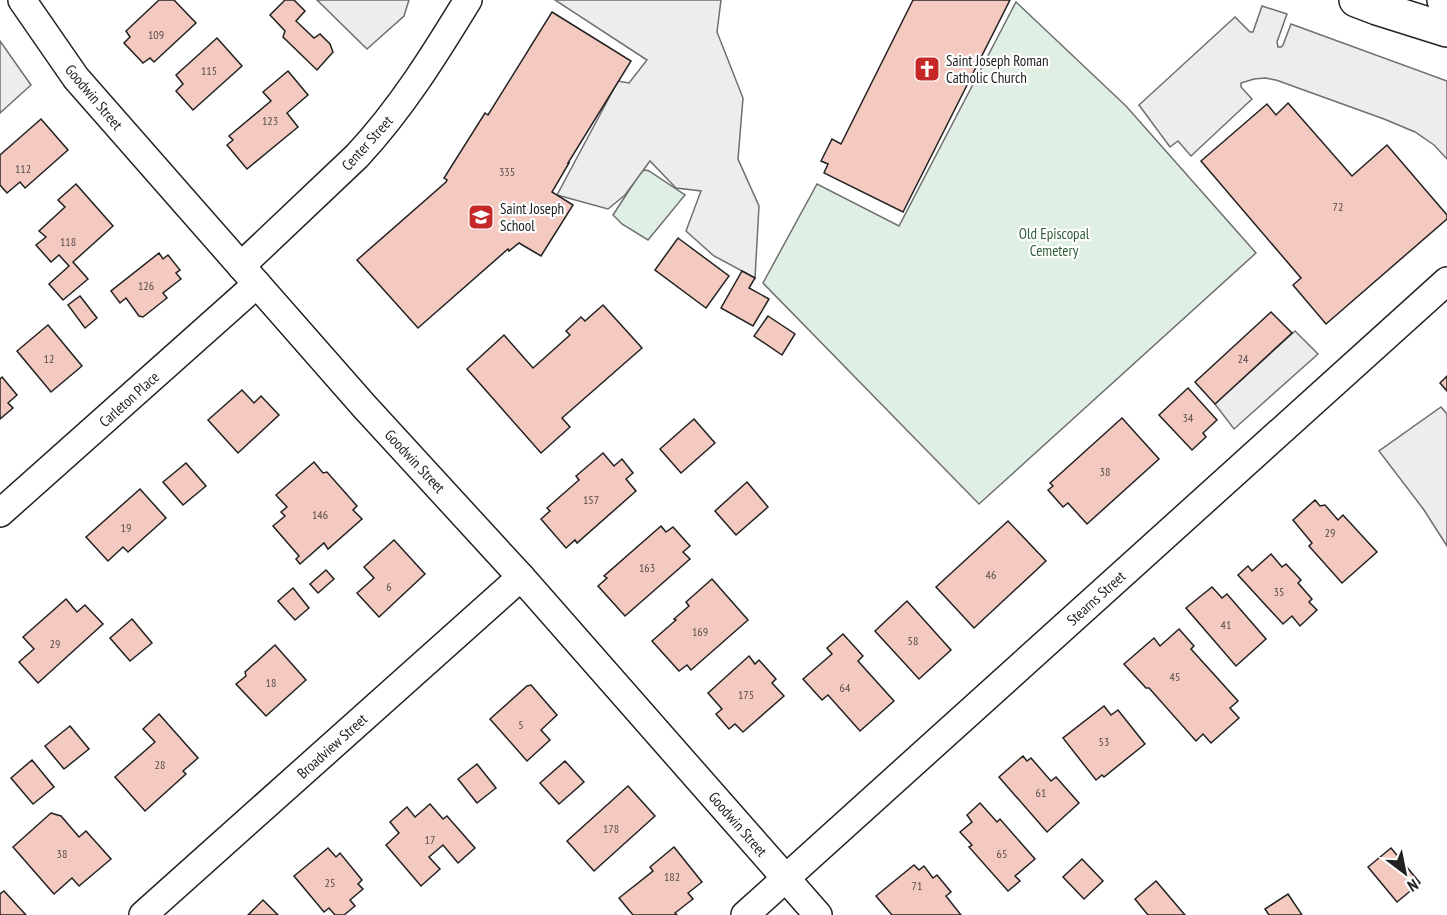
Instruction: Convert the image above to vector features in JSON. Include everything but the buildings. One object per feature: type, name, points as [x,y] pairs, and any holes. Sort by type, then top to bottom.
[{"type":"street","name":"Goodwin Street","points":[[22,0],[76,78],[364,406],[521,577],[818,915]]},
{"type":"street","name":"Center Street","points":[[249,275],[374,138],[418,79],[468,0]]},
{"type":"street","points":[[1356,0],[1377,9],[1447,30]]},
{"type":"street","points":[[1444,0],[1447,3]]},
{"type":"street","name":"Carleton Place","points":[[0,513],[249,275]]},
{"type":"street","name":"Stearns Street","points":[[745,915],[1447,280]]},
{"type":"street","name":"Broadview Street","points":[[143,915],[521,577]]},
{"type":"green space","name":"Old Episcopal Cemetery","points":[[1016,2],[1126,106],[1256,253],[979,504],[763,283],[817,184],[899,226]]},
{"type":"green space","points":[[646,170],[685,195],[648,240],[622,224],[613,215],[639,175]]},
{"type":"shaded area","points":[[317,0],[409,0],[404,16],[367,49]]},
{"type":"shaded area","points":[[555,0],[721,0],[717,32],[743,98],[738,159],[759,206],[755,278],[714,256],[686,231],[701,191],[676,188],[650,161],[625,195],[608,209],[557,195],[618,81],[629,83],[647,60]]},
{"type":"shaded area","points":[[1262,6],[1287,14],[1277,42],[1278,47],[1283,45],[1291,24],[1447,81],[1447,159],[1434,145],[1415,132],[1276,80],[1265,78],[1241,83],[1241,87],[1252,99],[1191,156],[1178,141],[1170,147],[1139,105],[1235,17],[1250,32],[1253,32]]},
{"type":"shaded area","points":[[0,41],[31,85],[0,113]]},
{"type":"shaded area","points":[[1295,331],[1318,354],[1234,429],[1215,404]]},
{"type":"shaded area","points":[[1441,407],[1447,414],[1447,546],[1424,510],[1379,451]]},
{"type":"place","name":"Saint Joseph Roman Catholic Church","points":[[927,69]]},
{"type":"place","name":"Saint Joseph School","points":[[481,217]]}]
